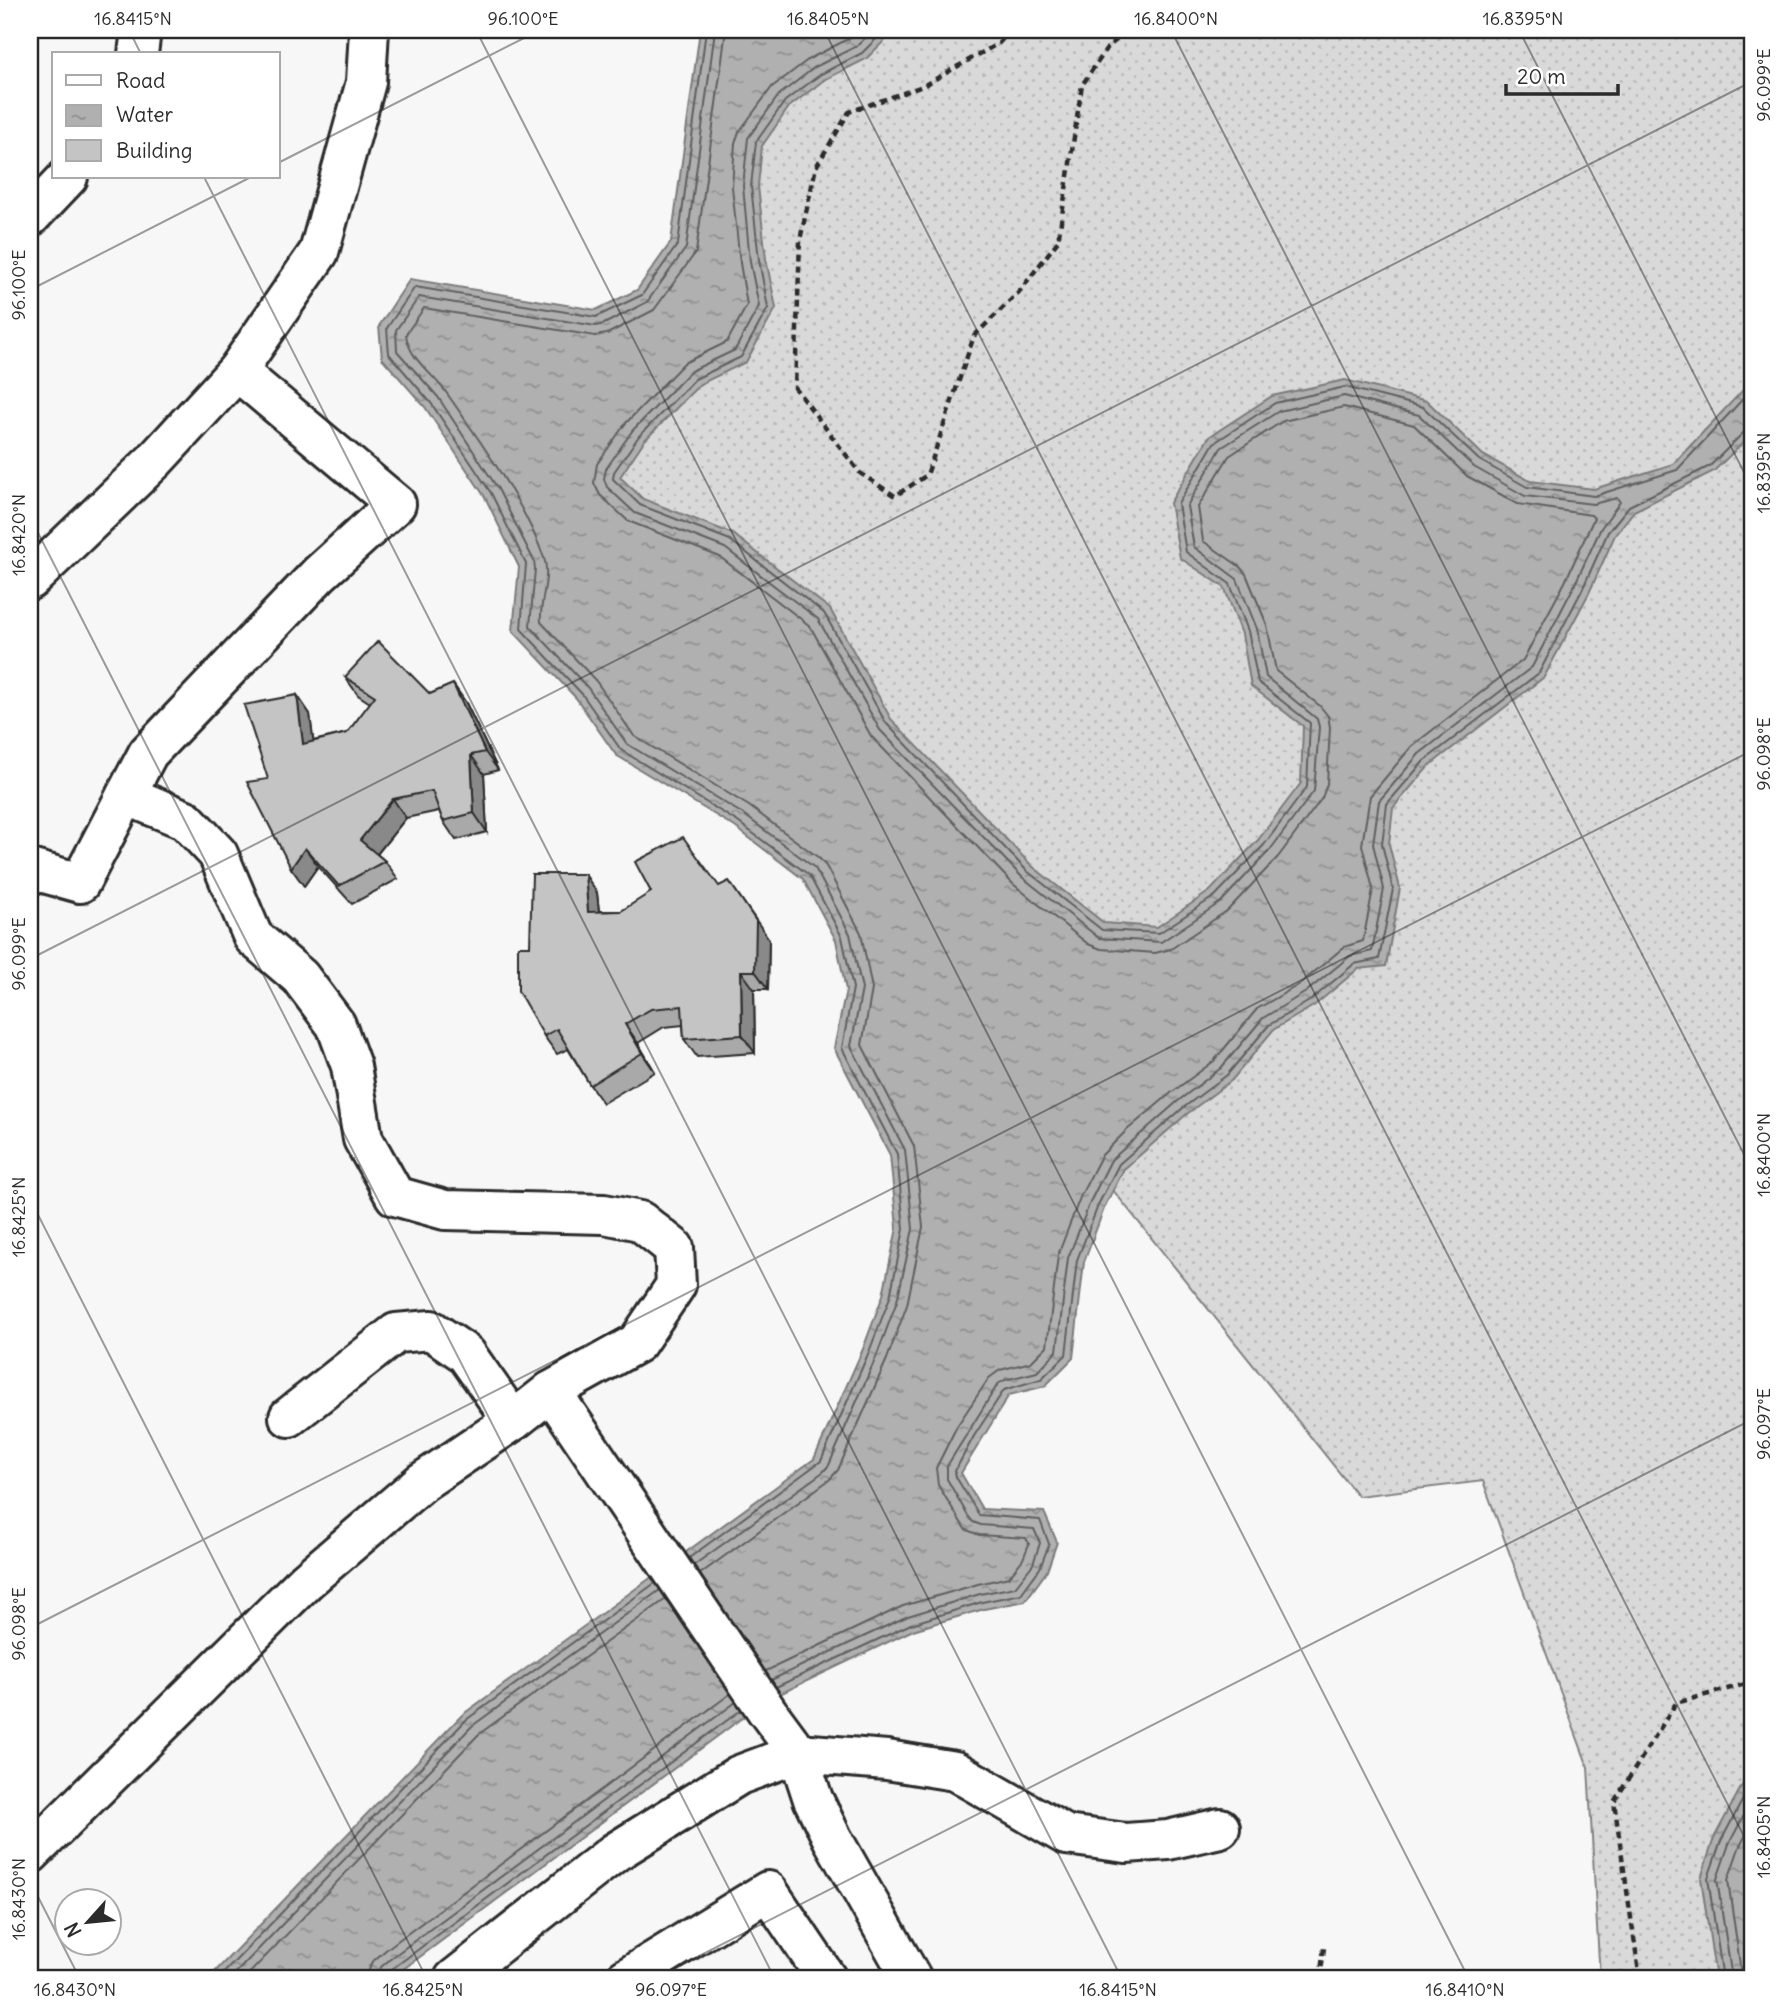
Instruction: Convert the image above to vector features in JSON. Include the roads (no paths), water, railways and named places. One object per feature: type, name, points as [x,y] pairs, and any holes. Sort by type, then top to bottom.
[{"type":"street","points":[[138,52],[141,30]]},
{"type":"street","points":[[30,580],[154,461],[237,371],[319,252],[366,82],[369,30]]},
{"type":"street","points":[[30,217],[67,178]]},
{"type":"street","points":[[30,869],[80,883],[148,753],[319,575],[396,505],[237,371]]},
{"type":"street","points":[[30,1854],[306,1581],[422,1482],[513,1421],[551,1391],[637,1343],[676,1285],[674,1248],[640,1221],[604,1214],[445,1210],[395,1196],[363,1139],[351,1066],[336,1025],[300,977],[253,937],[218,854],[186,820],[127,794]]},
{"type":"street","points":[[289,1417],[396,1333],[432,1331],[467,1354],[513,1421]]},
{"type":"street","points":[[551,1391],[767,1712],[798,1753],[813,1798],[832,1838],[912,1979]]},
{"type":"street","points":[[454,1979],[614,1853],[739,1776],[798,1753],[887,1760],[955,1771],[1066,1835],[1126,1843],[1168,1840],[1220,1828]]},
{"type":"street","points":[[625,1979],[768,1891],[827,1979]]},
{"type":"water","points":[[700,30],[895,30],[866,59],[824,80],[789,107],[762,146],[758,186],[766,259],[776,308],[746,362],[700,384],[644,441],[620,477],[643,499],[733,534],[830,609],[891,719],[1032,866],[1104,923],[1157,927],[1210,891],[1258,840],[1301,783],[1303,726],[1251,686],[1242,634],[1224,587],[1180,558],[1170,503],[1209,437],[1272,396],[1345,380],[1427,401],[1483,455],[1530,481],[1594,489],[1673,464],[1745,388],[1753,375],[1753,433],[1714,471],[1634,511],[1615,535],[1589,593],[1544,677],[1429,766],[1393,808],[1389,844],[1400,888],[1386,966],[1358,969],[1315,1005],[1273,1030],[1232,1080],[1188,1113],[1124,1169],[1105,1206],[1084,1262],[1073,1358],[1045,1386],[1009,1395],[961,1473],[982,1509],[1044,1512],[1057,1542],[1047,1571],[1025,1601],[984,1609],[913,1630],[765,1701],[390,1979],[208,1979],[462,1715],[814,1459],[863,1349],[883,1295],[897,1228],[890,1155],[834,1048],[846,990],[836,940],[803,879],[735,827],[616,755],[576,698],[513,631],[519,567],[485,497],[425,407],[382,358],[379,326],[410,279],[596,310],[637,290],[671,242]]},
{"type":"water","points":[[1753,1765],[1753,1979],[1716,1979],[1701,1878],[1714,1838]]}]
